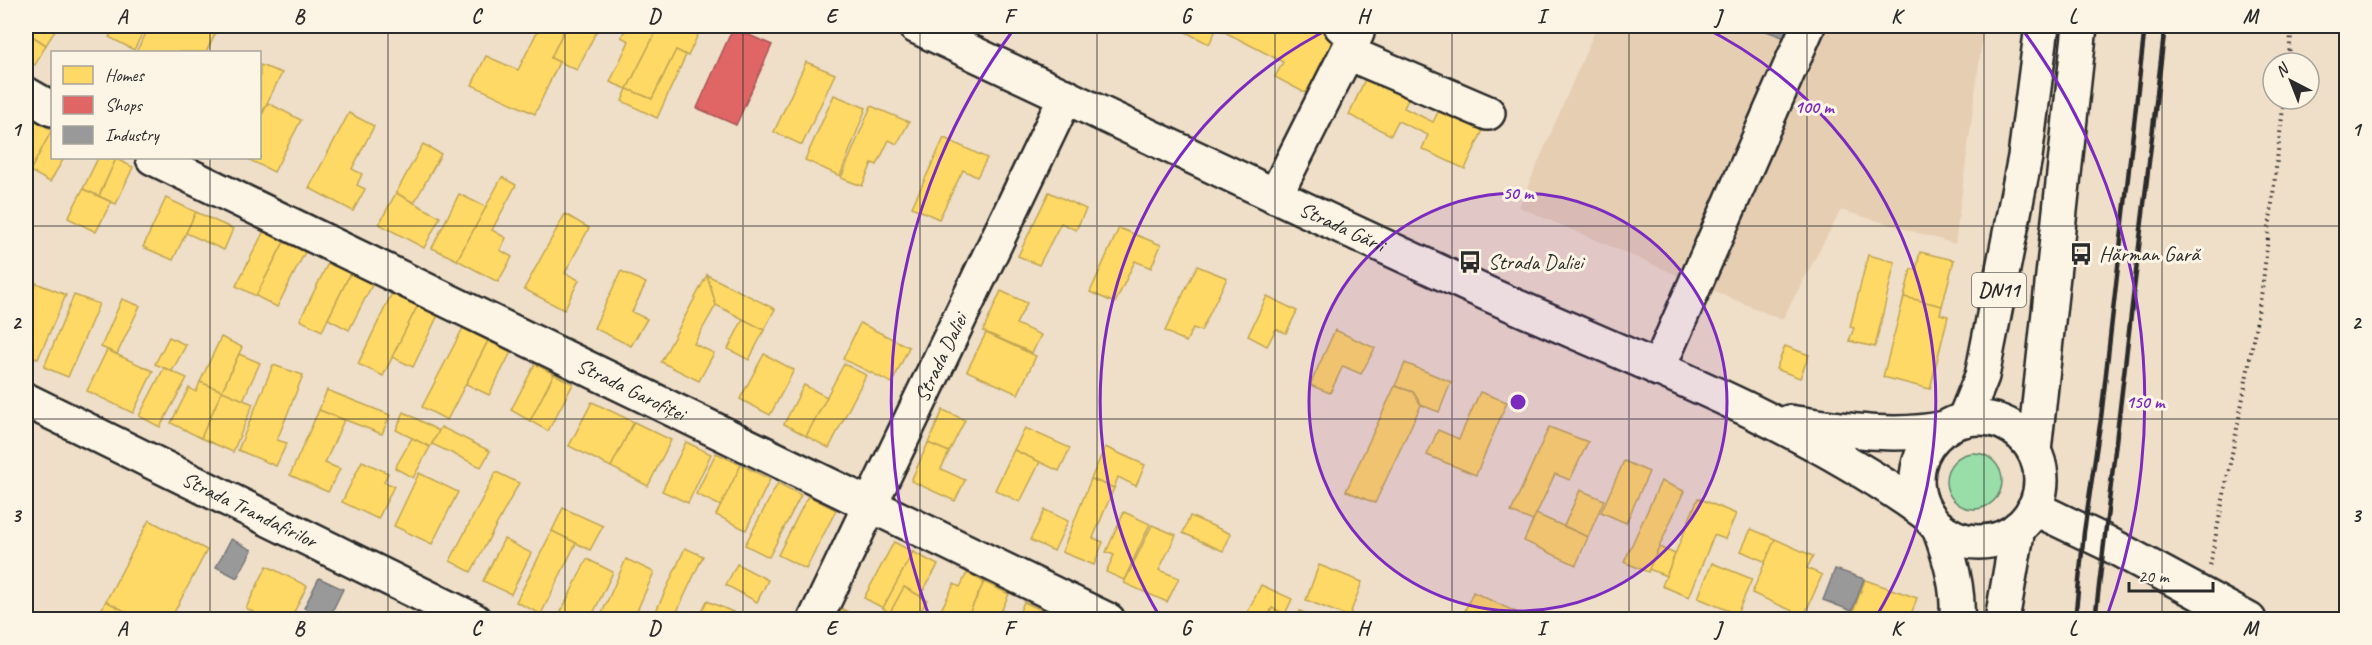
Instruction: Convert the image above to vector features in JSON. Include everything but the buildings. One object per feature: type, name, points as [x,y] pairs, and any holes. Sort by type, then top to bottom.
[{"type":"main road","name":"Strada Gării","points":[[915,26],[1275,196],[1775,421]]},
{"type":"main road","points":[[1658,369],[1808,26]]},
{"type":"main road","name":"DN11","points":[[1957,620],[1958,606],[1952,565],[1933,521],[1919,496],[1917,477],[1921,458],[1930,441],[1954,424],[1982,376],[2025,157],[2042,26]]},
{"type":"main road","name":"DN11","points":[[2002,620],[2026,518],[2040,489],[2040,470],[2034,451],[2080,26]]},
{"type":"main road","points":[[1275,196],[1345,39],[1488,113]]},
{"type":"main road","points":[[26,94],[51,108]]},
{"type":"main road","name":"Strada Daliei","points":[[815,620],[1066,96]]},
{"type":"main road","name":"Strada Garofiței","points":[[155,159],[1108,620]]},
{"type":"main road","name":"Strada Trandafirilor","points":[[26,400],[474,620]]},
{"type":"main road","points":[[1775,421],[1886,434],[1922,432],[1984,418],[2004,423],[2022,434],[2034,451]]},
{"type":"main road","points":[[1775,421],[1884,483],[1958,538],[1978,542],[2000,539],[2026,518],[2105,542],[2249,620]]},
{"type":"path","points":[[2289,51],[2292,26]]},
{"type":"path","points":[[2204,595],[2262,290],[2283,111]]},
{"type":"shaded area","points":[[1597,26],[1984,26],[1955,244],[1841,210],[1782,320],[1519,207]]},
{"type":"green space","points":[[1974,453],[1989,458],[1997,466],[2002,481],[1997,496],[1989,504],[1974,509],[1959,504],[1951,496],[1946,481],[1951,466],[1959,458]]},
{"type":"railway","points":[[2075,620],[2084,532],[2101,418],[2145,26]]},
{"type":"railway","points":[[2095,620],[2165,26]]},
{"type":"place","name":"Hărman Gară","points":[[2081,254]]},
{"type":"place","name":"Strada Daliei","points":[[1470,262]]}]
